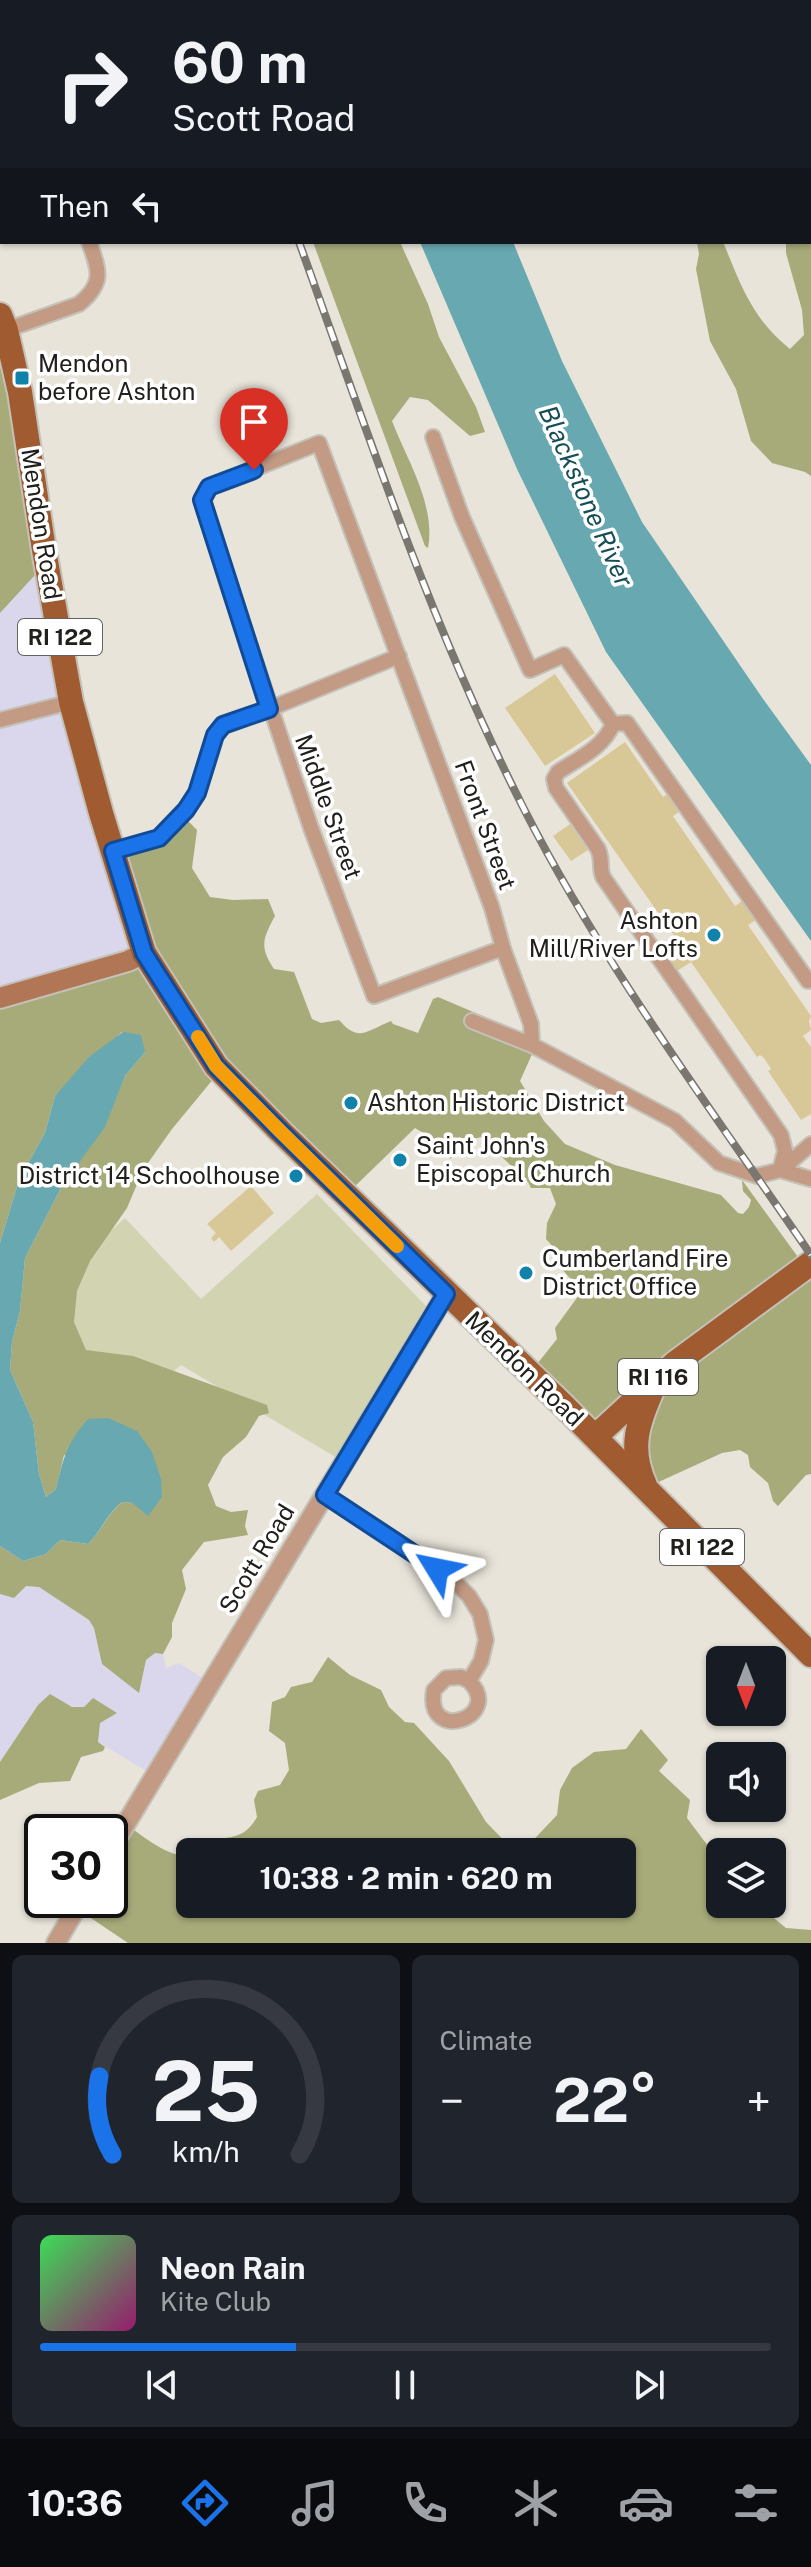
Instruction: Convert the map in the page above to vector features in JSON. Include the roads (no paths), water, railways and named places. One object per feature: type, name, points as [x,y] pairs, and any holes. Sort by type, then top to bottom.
[{"type":"main road","name":"Mendon Road","points":[[3,323],[20,392],[71,702],[144,953],[216,1066],[595,1437],[811,1655]]},
{"type":"main road","points":[[0,998],[128,961],[144,953]]},
{"type":"main road","name":"RI 116","points":[[595,1437],[658,1378],[811,1263]]},
{"type":"main road","points":[[655,1500],[640,1473],[635,1449],[641,1419],[658,1378]]},
{"type":"street","points":[[3,323],[79,304],[89,296],[97,286],[98,272],[90,244]]},
{"type":"street","points":[[433,437],[462,517],[530,670],[564,655],[613,724]]},
{"type":"street","name":"Front Street","points":[[203,495],[209,487],[220,482],[319,443],[492,908],[531,1024],[532,1045]]},
{"type":"street","name":"Middle Street","points":[[203,495],[206,515],[269,709],[374,996],[503,948]]},
{"type":"street","points":[[113,851],[159,838],[186,810],[197,793],[215,735],[223,725],[399,656]]},
{"type":"street","points":[[0,720],[71,702]]},
{"type":"street","points":[[613,724],[627,723],[808,981]]},
{"type":"street","points":[[613,724],[609,734],[599,744],[558,772],[554,779],[556,788],[598,849],[603,860],[600,870],[603,877],[781,1135],[785,1151],[780,1170]]},
{"type":"street","points":[[472,1021],[532,1045],[675,1121],[719,1163],[757,1176],[780,1170],[811,1144]]},
{"type":"street","points":[[780,1170],[811,1179]]},
{"type":"street","name":"Scott Road","points":[[128,1820],[446,1294]]},
{"type":"street","points":[[325,1495],[400,1543],[455,1582],[469,1596],[480,1614],[486,1640],[481,1661],[469,1681]]},
{"type":"street","points":[[56,1943],[71,1918]]},
{"type":"water","name":"Blackstone River","points":[[421,244],[514,244],[562,361],[642,522],[811,765],[811,941],[606,652],[517,469]]},
{"type":"water","points":[[123,1032],[141,1035],[145,1052],[125,1076],[105,1127],[62,1186],[25,1258],[10,1370],[33,1422],[39,1474],[46,1497],[56,1489],[67,1452],[88,1419],[108,1418],[137,1431],[152,1452],[161,1479],[162,1497],[148,1516],[133,1503],[122,1502],[88,1544],[60,1540],[46,1554],[23,1561],[0,1546],[0,1243],[19,1180],[45,1133],[55,1096],[89,1057]]},
{"type":"railway","points":[[300,244],[430,600],[490,740],[524,809],[624,981],[811,1255]]},
{"type":"place","name":"Mendon before Ashton","points":[[22,378]]},
{"type":"place","name":"Ashton Mill/River Lofts","points":[[714,935]]},
{"type":"place","name":"Ashton Historic District","points":[[351,1103]]},
{"type":"place","name":"Saint John's Episcopal Church","points":[[400,1160]]},
{"type":"place","name":"District 14 Schoolhouse","points":[[296,1176]]},
{"type":"place","name":"Cumberland Fire District Office","points":[[526,1273]]}]
